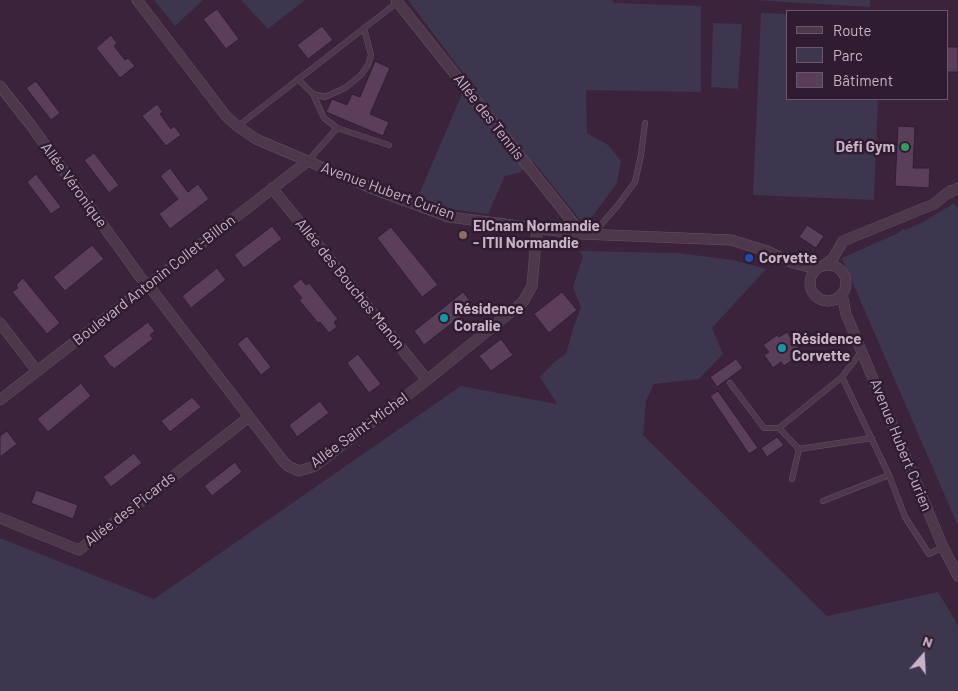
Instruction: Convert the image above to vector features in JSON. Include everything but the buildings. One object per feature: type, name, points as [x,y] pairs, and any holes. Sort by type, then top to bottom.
[{"type":"street","name":"Avenue Hubert Curien","points":[[137,0],[226,116],[237,126],[256,139],[371,188],[449,217],[582,234],[730,240],[767,250],[793,263],[811,278]]},
{"type":"street","name":"Allée des Tennis","points":[[397,1],[582,234]]},
{"type":"street","name":"Allée Véronique","points":[[0,86],[147,284]]},
{"type":"street","name":"Boulevard Antonin Collet-Billon","points":[[0,400],[147,284],[308,161]]},
{"type":"street","name":"Allée des Bouches Manon","points":[[272,188],[427,380]]},
{"type":"street","points":[[824,264],[840,269],[846,278],[842,294],[830,301],[821,300],[814,294],[810,284],[811,278],[843,241],[934,204],[950,191],[958,188]]},
{"type":"street","name":"Allée Saint-Michel","points":[[147,284],[288,466],[299,471],[315,466],[427,380],[523,302],[532,286],[537,228]]},
{"type":"street","name":"Avenue Hubert Curien","points":[[793,263],[824,264]]},
{"type":"street","name":"Avenue Hubert Curien","points":[[842,294],[846,314],[943,547],[958,576]]},
{"type":"street","name":"Avenue Hubert Curien","points":[[830,301],[846,314]]},
{"type":"street","points":[[0,323],[37,371]]},
{"type":"street","name":"Allée des Picards","points":[[0,518],[79,550],[249,417]]},
{"type":"lane","points":[[237,126],[397,1]]},
{"type":"lane","points":[[313,94],[325,97],[345,88],[361,75],[368,65],[370,55],[364,28]]},
{"type":"lane","points":[[298,80],[313,94],[324,118],[336,128],[389,145]]},
{"type":"lane","points":[[594,234],[635,182],[645,123]]},
{"type":"lane","points":[[308,161],[336,128]]},
{"type":"lane","points":[[730,383],[764,428],[779,428],[842,377],[862,351]]},
{"type":"lane","points":[[842,377],[889,475],[905,517],[929,554],[943,547]]},
{"type":"lane","points":[[779,428],[798,449]]},
{"type":"lane","points":[[798,449],[872,438]]},
{"type":"lane","points":[[792,479],[798,449]]},
{"type":"lane","points":[[823,501],[889,475]]},
{"type":"green space","points":[[154,0],[203,0],[175,26]]},
{"type":"green space","points":[[241,0],[305,0],[268,29]]},
{"type":"green space","points":[[408,0],[613,0],[613,3],[701,6],[701,92],[586,90],[587,133],[608,145],[621,161],[617,183],[592,217],[580,220],[533,161],[519,173],[505,176],[488,214],[448,209],[417,199],[468,80]]},
{"type":"green space","points":[[753,0],[870,0],[870,7]]},
{"type":"green space","points":[[761,13],[786,14],[786,100],[878,100],[874,200],[753,195]]},
{"type":"green space","points":[[713,23],[742,24],[738,89],[711,87]]},
{"type":"green space","points":[[954,203],[956,207],[958,206],[958,526],[842,258],[903,229],[905,230],[925,221]]},
{"type":"green space","points":[[579,251],[678,253],[733,260],[766,269],[712,328],[723,354],[699,379],[654,384],[646,401],[643,435],[827,616],[938,592],[958,625],[958,691],[0,691],[0,538],[154,599],[461,386],[557,404],[540,377],[554,362],[566,354],[581,307],[573,287],[583,256]]},
{"type":"place","name":"Défi Gym","points":[[905,147]]},
{"type":"place","name":"EICnam Normandie - ITII Normandie","points":[[463,235]]},
{"type":"place","name":"Corvette","points":[[749,258]]},
{"type":"place","name":"Résidence Coralie","points":[[444,318]]},
{"type":"place","name":"Résidence Corvette","points":[[782,348]]}]
